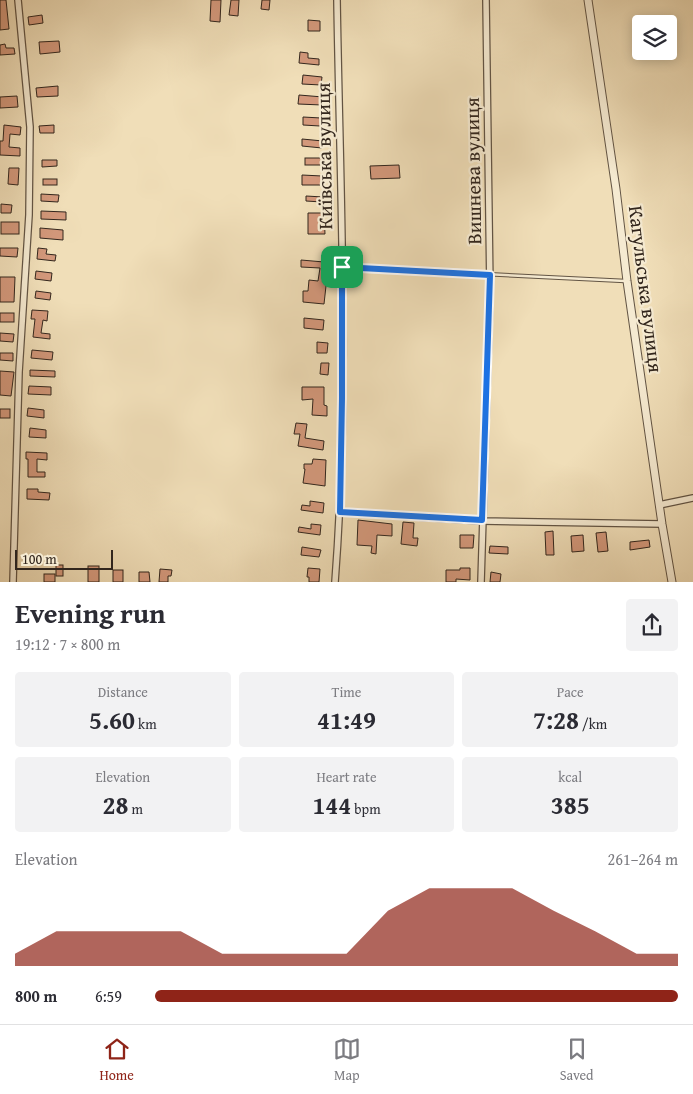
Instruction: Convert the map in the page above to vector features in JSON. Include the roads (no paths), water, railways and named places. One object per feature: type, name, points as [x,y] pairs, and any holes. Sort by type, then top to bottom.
[{"type":"street","points":[[13,582],[19,372],[30,186],[30,127],[18,0]]},
{"type":"street","name":"Київська вулиця","points":[[335,582],[340,512],[342,398],[342,267],[337,0]]},
{"type":"street","name":"Вишнева вулиця","points":[[481,582],[490,275],[486,0]]},
{"type":"street","name":"Кагульська вулиця","points":[[588,0],[659,505],[672,582]]},
{"type":"street","points":[[659,505],[693,498]]},
{"type":"street","points":[[340,512],[482,520],[662,524]]},
{"type":"lane","points":[[342,267],[627,281]]}]
